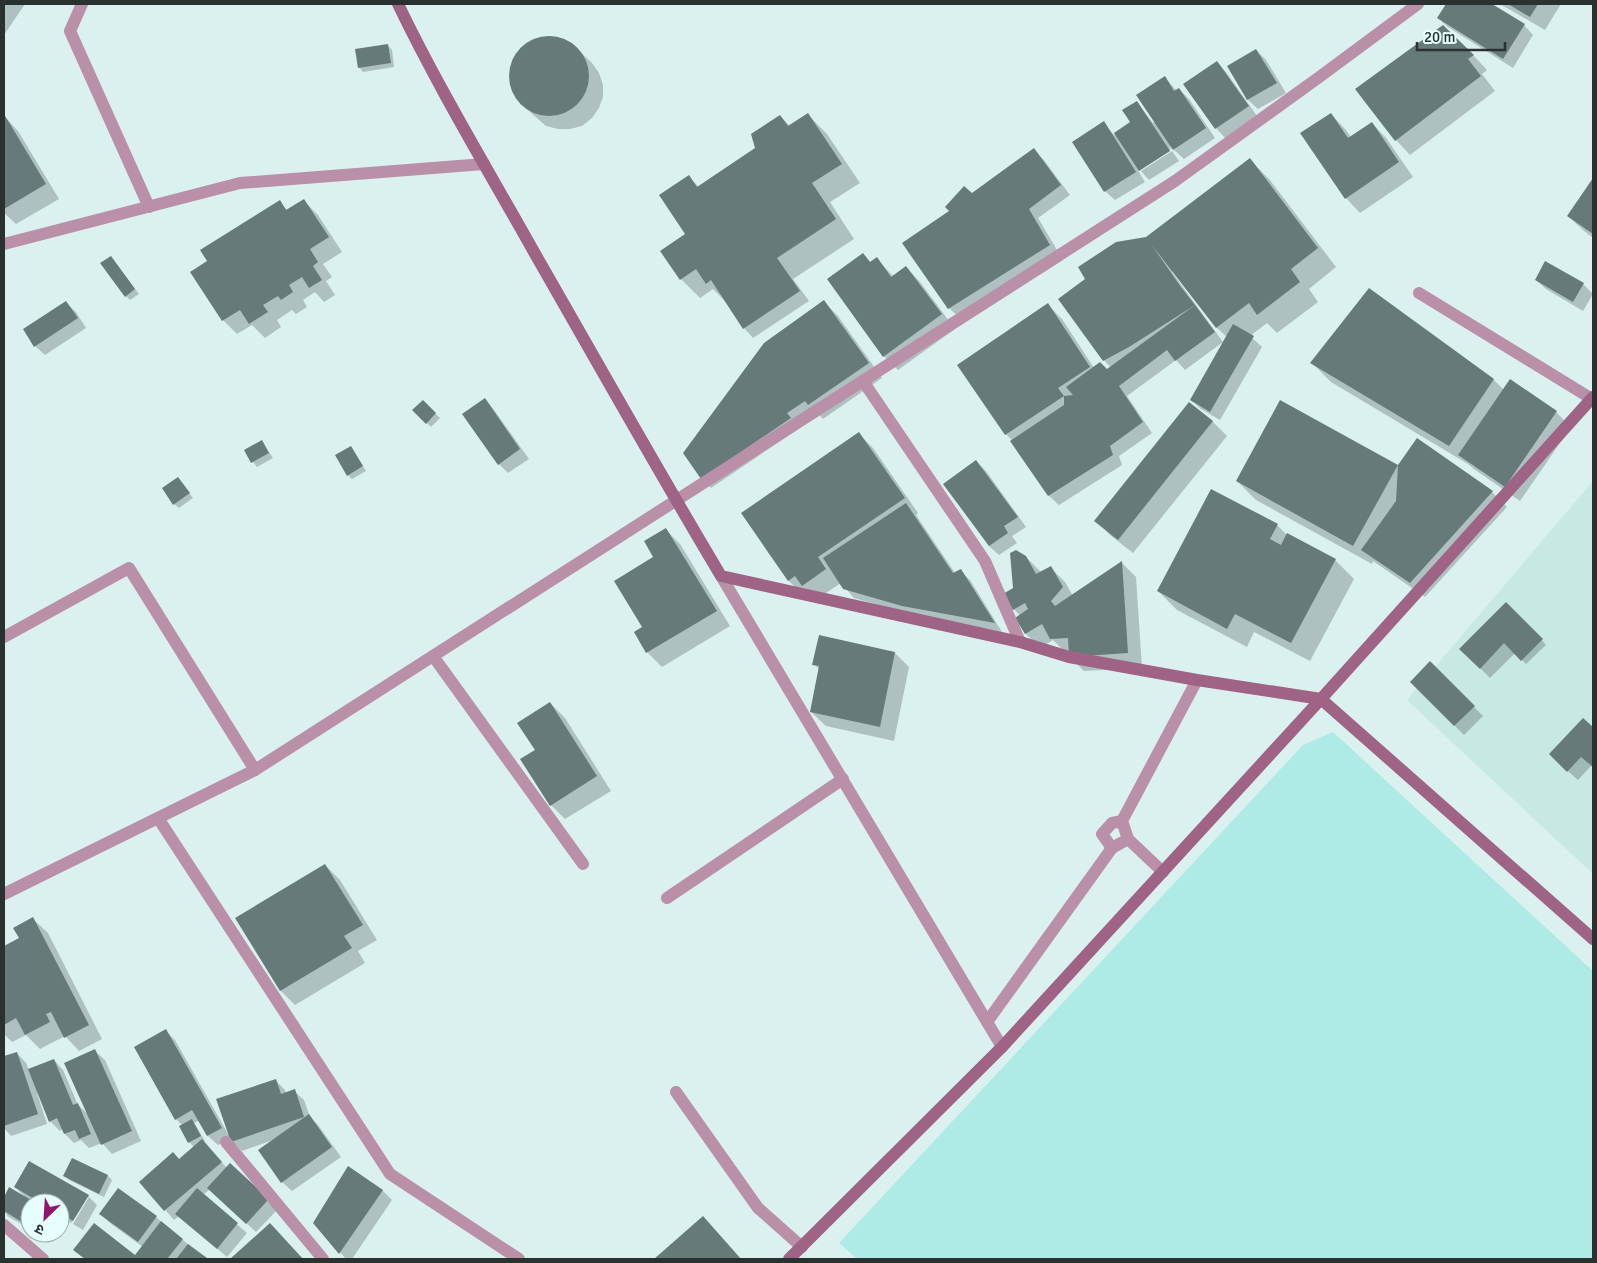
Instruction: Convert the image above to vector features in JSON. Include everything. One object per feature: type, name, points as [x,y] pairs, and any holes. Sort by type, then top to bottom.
[{"type":"street","points":[[82,4],[70,31],[149,207]]},
{"type":"street","points":[[398,4],[421,52],[676,500],[1002,1047]]},
{"type":"street","points":[[4,894],[255,770],[1175,181],[1418,4]]},
{"type":"street","points":[[4,244],[240,183],[484,164]]},
{"type":"street","points":[[789,1259],[1002,1047],[1321,699],[1592,398],[1419,294]]},
{"type":"street","points":[[863,381],[985,561],[1020,642]]},
{"type":"street","points":[[4,637],[129,568],[255,770]]},
{"type":"street","points":[[721,576],[1020,642],[1069,657],[1196,680],[1321,699],[1593,939]]},
{"type":"street","points":[[433,656],[582,864]]},
{"type":"street","points":[[1163,872],[1128,839],[1122,821],[1196,680]]},
{"type":"street","points":[[667,898],[843,780]]},
{"type":"street","points":[[158,818],[390,1174],[519,1259]]},
{"type":"street","points":[[1112,848],[1102,834],[1112,823],[1122,821]]},
{"type":"street","points":[[987,1022],[1112,848],[1128,839]]},
{"type":"street","points":[[676,1092],[758,1208],[802,1247]]},
{"type":"street","points":[[226,1142],[323,1259]]},
{"type":"street","points":[[4,1225],[43,1259]]},
{"type":"shaded area","points":[[1593,481],[1593,874],[1407,700]]},
{"type":"shaded area","points":[[1333,732],[1593,971],[1593,1259],[857,1259],[839,1243],[1303,745]]},
{"type":"building","points":[[1446,4],[1492,4],[1525,24],[1503,59],[1437,18]]},
{"type":"building","points":[[1508,4],[1538,4],[1530,17]]},
{"type":"building","points":[[1443,25],[1474,55],[1468,59],[1481,76],[1395,141],[1355,89]]},
{"type":"building","points":[[549,36],[564,39],[577,48],[586,61],[589,76],[586,91],[577,104],[564,113],[549,116],[534,113],[521,104],[512,91],[509,76],[512,61],[521,48],[534,39]]},
{"type":"building","points":[[388,44],[391,63],[358,68],[355,49]]},
{"type":"building","points":[[1256,49],[1277,83],[1247,100],[1227,66]]},
{"type":"building","points":[[1217,61],[1249,106],[1215,129],[1183,84]]},
{"type":"building","points":[[1165,76],[1174,91],[1179,88],[1206,128],[1173,150],[1136,95]]},
{"type":"building","points":[[1137,101],[1170,151],[1139,171],[1114,133],[1130,122],[1122,110]]},
{"type":"building","points":[[808,113],[842,164],[812,183],[836,219],[777,258],[800,291],[743,329],[711,280],[706,284],[696,269],[680,280],[660,251],[685,234],[659,195],[689,175],[697,187],[755,148],[751,134],[780,115],[788,126]]},
{"type":"building","points":[[1331,113],[1348,138],[1372,122],[1399,162],[1345,199],[1300,133]]},
{"type":"building","points":[[4,114],[46,184],[4,209]]},
{"type":"building","points":[[1104,121],[1136,172],[1104,192],[1072,142]]},
{"type":"building","points":[[1034,148],[1061,185],[1029,209],[1050,245],[948,309],[902,243],[949,211],[945,207],[964,186],[972,193]]},
{"type":"building","points":[[1250,158],[1318,248],[1291,269],[1300,282],[1257,315],[1249,303],[1216,328],[1151,244],[1195,305],[1129,347],[1103,361],[1058,299],[1085,279],[1078,267],[1116,242],[1146,237]]},
{"type":"building","points":[[1593,178],[1593,234],[1567,216]]},
{"type":"building","points":[[304,199],[329,237],[310,249],[318,262],[313,266],[322,280],[309,288],[302,277],[289,285],[293,292],[281,300],[278,296],[263,305],[268,312],[249,324],[240,310],[222,321],[190,272],[207,261],[200,250],[280,200],[286,210]]},
{"type":"building","points":[[863,253],[870,262],[877,257],[891,277],[906,266],[942,314],[883,357],[827,279]]},
{"type":"building","points":[[111,256],[135,289],[125,297],[100,263]]},
{"type":"building","points":[[1545,261],[1584,283],[1573,302],[1535,280]]},
{"type":"building","points":[[1369,288],[1494,379],[1449,446],[1310,363]]},
{"type":"building","points":[[824,300],[869,363],[808,405],[805,401],[787,413],[791,418],[701,479],[683,453],[764,343]]},
{"type":"building","points":[[66,301],[78,318],[34,347],[23,329]]},
{"type":"building","points":[[1048,303],[1090,367],[1058,388],[1064,396],[1005,435],[957,365]]},
{"type":"building","points":[[1195,305],[1215,332],[1175,361],[1167,350],[1119,386],[1143,422],[1110,446],[1113,455],[1048,496],[1010,441],[1064,405],[1064,396],[1073,395],[1066,387],[1100,362],[1107,369]]},
{"type":"building","points":[[1233,324],[1254,336],[1210,412],[1190,400]]},
{"type":"building","points":[[1510,379],[1557,411],[1505,487],[1458,455]]},
{"type":"building","points":[[485,398],[520,449],[498,465],[462,414]]},
{"type":"building","points":[[423,400],[436,413],[426,424],[412,410]]},
{"type":"building","points":[[1280,400],[1398,465],[1353,546],[1236,481]]},
{"type":"building","points":[[1189,402],[1213,421],[1118,540],[1094,521]]},
{"type":"building","points":[[859,432],[905,498],[818,557],[826,569],[802,586],[795,576],[788,581],[741,513]]},
{"type":"building","points":[[1417,438],[1493,491],[1410,583],[1361,550],[1396,501],[1398,465]]},
{"type":"building","points":[[262,440],[269,453],[251,463],[244,450]]},
{"type":"building","points":[[351,446],[363,466],[347,476],[335,455]]},
{"type":"building","points":[[976,460],[1018,517],[1004,526],[1008,533],[989,546],[943,484]]},
{"type":"building","points":[[178,477],[190,493],[173,505],[162,488]]},
{"type":"building","points":[[1211,489],[1278,524],[1270,539],[1281,545],[1287,533],[1336,559],[1291,643],[1235,614],[1227,629],[1157,591]]},
{"type":"building","points":[[906,503],[953,573],[961,569],[995,623],[902,606],[843,589],[823,558]]},
{"type":"building","points":[[666,528],[717,611],[646,653],[634,632],[642,627],[614,581],[653,557],[644,541]]},
{"type":"building","points":[[1016,550],[1026,556],[1036,574],[1051,566],[1063,587],[1051,601],[1055,606],[1122,561],[1128,653],[1069,657],[1068,638],[1050,639],[1042,624],[1025,634],[1015,618],[1028,609],[1025,603],[1013,610],[1003,594],[1013,588],[1010,553]]},
{"type":"building","points":[[1506,602],[1543,639],[1521,661],[1504,643],[1480,669],[1459,649]]},
{"type":"building","points":[[819,635],[895,652],[880,727],[810,712],[819,666],[812,665]]},
{"type":"building","points":[[1430,661],[1475,706],[1454,726],[1410,682]]},
{"type":"building","points":[[550,702],[597,776],[550,806],[520,759],[535,750],[517,723]]},
{"type":"building","points":[[1583,718],[1593,727],[1593,767],[1581,757],[1567,772],[1549,754]]},
{"type":"building","points":[[325,864],[363,925],[344,936],[352,948],[280,991],[235,918]]},
{"type":"building","points":[[33,917],[89,1025],[64,1038],[51,1012],[46,1014],[50,1022],[25,1035],[16,1018],[4,1025],[4,946],[19,938],[13,928]]},
{"type":"building","points":[[166,1029],[222,1128],[207,1136],[192,1110],[175,1120],[134,1047]]},
{"type":"building","points":[[95,1049],[132,1131],[101,1145],[64,1063]]},
{"type":"building","points":[[17,1052],[38,1114],[4,1126],[4,1056]]},
{"type":"building","points":[[54,1059],[73,1105],[78,1103],[91,1134],[79,1139],[75,1130],[64,1134],[57,1118],[49,1122],[28,1069]]},
{"type":"building","points":[[276,1079],[281,1094],[295,1089],[304,1117],[231,1142],[216,1099]]},
{"type":"building","points":[[309,1114],[332,1147],[281,1183],[258,1150]]},
{"type":"building","points":[[192,1119],[201,1136],[188,1143],[179,1126]]},
{"type":"building","points":[[202,1139],[222,1162],[164,1211],[139,1182],[173,1152],[179,1159]]},
{"type":"building","points":[[72,1158],[108,1175],[99,1194],[63,1176]]},
{"type":"building","points":[[29,1161],[89,1195],[73,1221],[70,1219],[70,1193],[24,1193],[14,1187]]},
{"type":"building","points":[[230,1163],[269,1199],[246,1224],[207,1188]]},
{"type":"building","points":[[348,1166],[383,1190],[339,1254],[313,1223]]},
{"type":"building","points":[[9,1187],[20,1194],[20,1221],[4,1211],[4,1197]]},
{"type":"building","points":[[118,1188],[157,1216],[138,1242],[99,1214]]},
{"type":"building","points":[[197,1188],[238,1223],[217,1249],[175,1214]]},
{"type":"building","points":[[703,1216],[741,1259],[654,1259]]},
{"type":"building","points":[[161,1221],[183,1239],[167,1259],[85,1259],[73,1250],[94,1223],[135,1255]]},
{"type":"building","points":[[270,1223],[303,1259],[230,1259]]},
{"type":"building","points":[[188,1244],[207,1258],[176,1259]]}]
